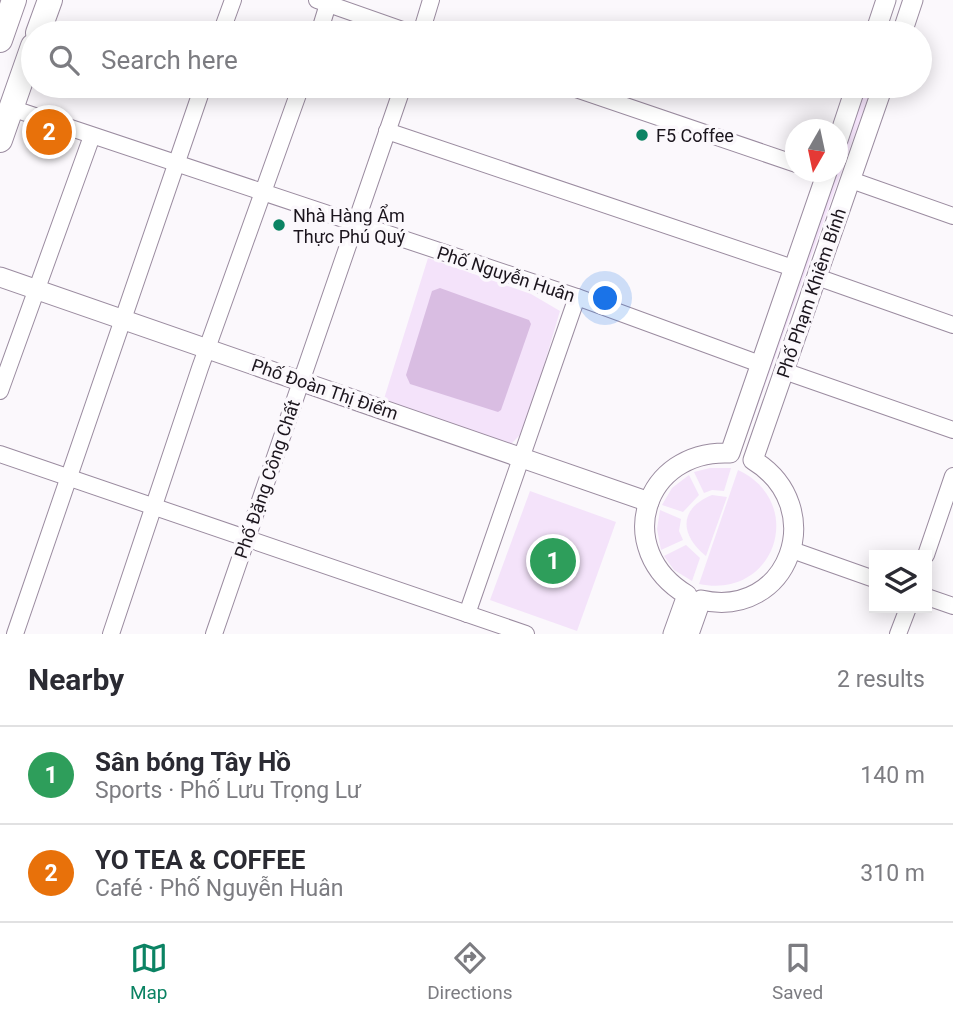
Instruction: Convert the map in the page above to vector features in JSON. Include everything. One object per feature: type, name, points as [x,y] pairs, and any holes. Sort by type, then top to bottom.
[{"type":"main road","points":[[0,40],[14,0]]},
{"type":"main road","points":[[42,21],[50,0]]},
{"type":"main road","points":[[0,140],[10,94],[21,71]]},
{"type":"street","points":[[225,21],[233,0]]},
{"type":"street","points":[[425,21],[431,0]]},
{"type":"street","points":[[879,21],[886,0]]},
{"type":"street","points":[[906,21],[913,0]]},
{"type":"street","points":[[321,21],[323,2],[377,21]]},
{"type":"street","name":"Phố Nguyễn Huân","points":[[10,94],[92,136],[577,297],[760,364]]},
{"type":"street","points":[[15,634],[199,98]]},
{"type":"street","points":[[111,634],[207,348],[297,98]]},
{"type":"street","name":"Phố Đặng Công Chất","points":[[215,634],[246,537],[399,98]]},
{"type":"street","points":[[603,98],[785,160]]},
{"type":"street","points":[[845,119],[852,98]]},
{"type":"street","name":"Phố Phạm Khiêm Bính","points":[[792,550],[795,526],[791,503],[780,483],[753,460],[879,98]]},
{"type":"street","points":[[387,131],[793,268]]},
{"type":"street","points":[[0,391],[92,136]]},
{"type":"street","points":[[851,180],[953,216]]},
{"type":"street","name":"Phố Phạm Khiêm Bính","points":[[649,502],[665,475],[684,461],[706,454],[730,453],[820,182]]},
{"type":"street","name":"Phố Đoàn Thị Điểm","points":[[0,277],[649,502]]},
{"type":"street","points":[[817,277],[953,325]]},
{"type":"street","points":[[467,614],[577,297]]},
{"type":"street","points":[[784,371],[953,430]]},
{"type":"street","points":[[0,454],[526,634]]},
{"type":"street","points":[[928,550],[953,476]]},
{"type":"street","points":[[649,502],[644,528],[648,552],[667,581],[694,597],[729,602],[759,591],[782,569],[792,550],[869,577]]},
{"type":"street","points":[[673,634],[694,597]]},
{"type":"street","points":[[689,634],[694,597]]},
{"type":"street","points":[[932,599],[953,606]]},
{"type":"street","points":[[898,634],[906,613]]},
{"type":"shaded area","points":[[860,98],[868,98],[848,153],[848,133]]},
{"type":"shaded area","points":[[831,182],[838,182],[749,430],[746,428]]},
{"type":"shaded area","points":[[428,258],[531,294],[560,311],[525,430],[511,444],[383,402]]},
{"type":"shaded area","points":[[440,288],[529,320],[531,324],[501,410],[498,412],[410,384],[406,375],[432,291]]},
{"type":"shaded area","points":[[710,468],[731,468],[724,491],[712,490],[704,493],[694,472]]},
{"type":"shaded area","points":[[738,470],[759,485],[772,504],[776,524],[773,545],[763,563],[747,577],[726,585],[699,584]]},
{"type":"shaded area","points":[[689,475],[699,495],[683,512],[662,505],[672,488]]},
{"type":"shaded area","points":[[530,491],[616,522],[577,631],[490,600]]},
{"type":"shaded area","points":[[712,495],[727,497],[706,556],[691,540],[686,523],[693,507]]},
{"type":"shaded area","points":[[660,510],[681,519],[679,531],[683,540],[661,550],[657,529]]},
{"type":"shaded area","points":[[686,545],[700,558],[692,581],[674,570],[664,556]]},
{"type":"place","name":"YO TEA & COFFEE","points":[[49,132]]},
{"type":"place","name":"F5 Coffee","points":[[642,135]]},
{"type":"place","name":"Nhà Hàng Ẩm Thực Phú Quý","points":[[279,225]]},
{"type":"place","name":"Sân bóng Tây Hồ","points":[[553,561]]}]
